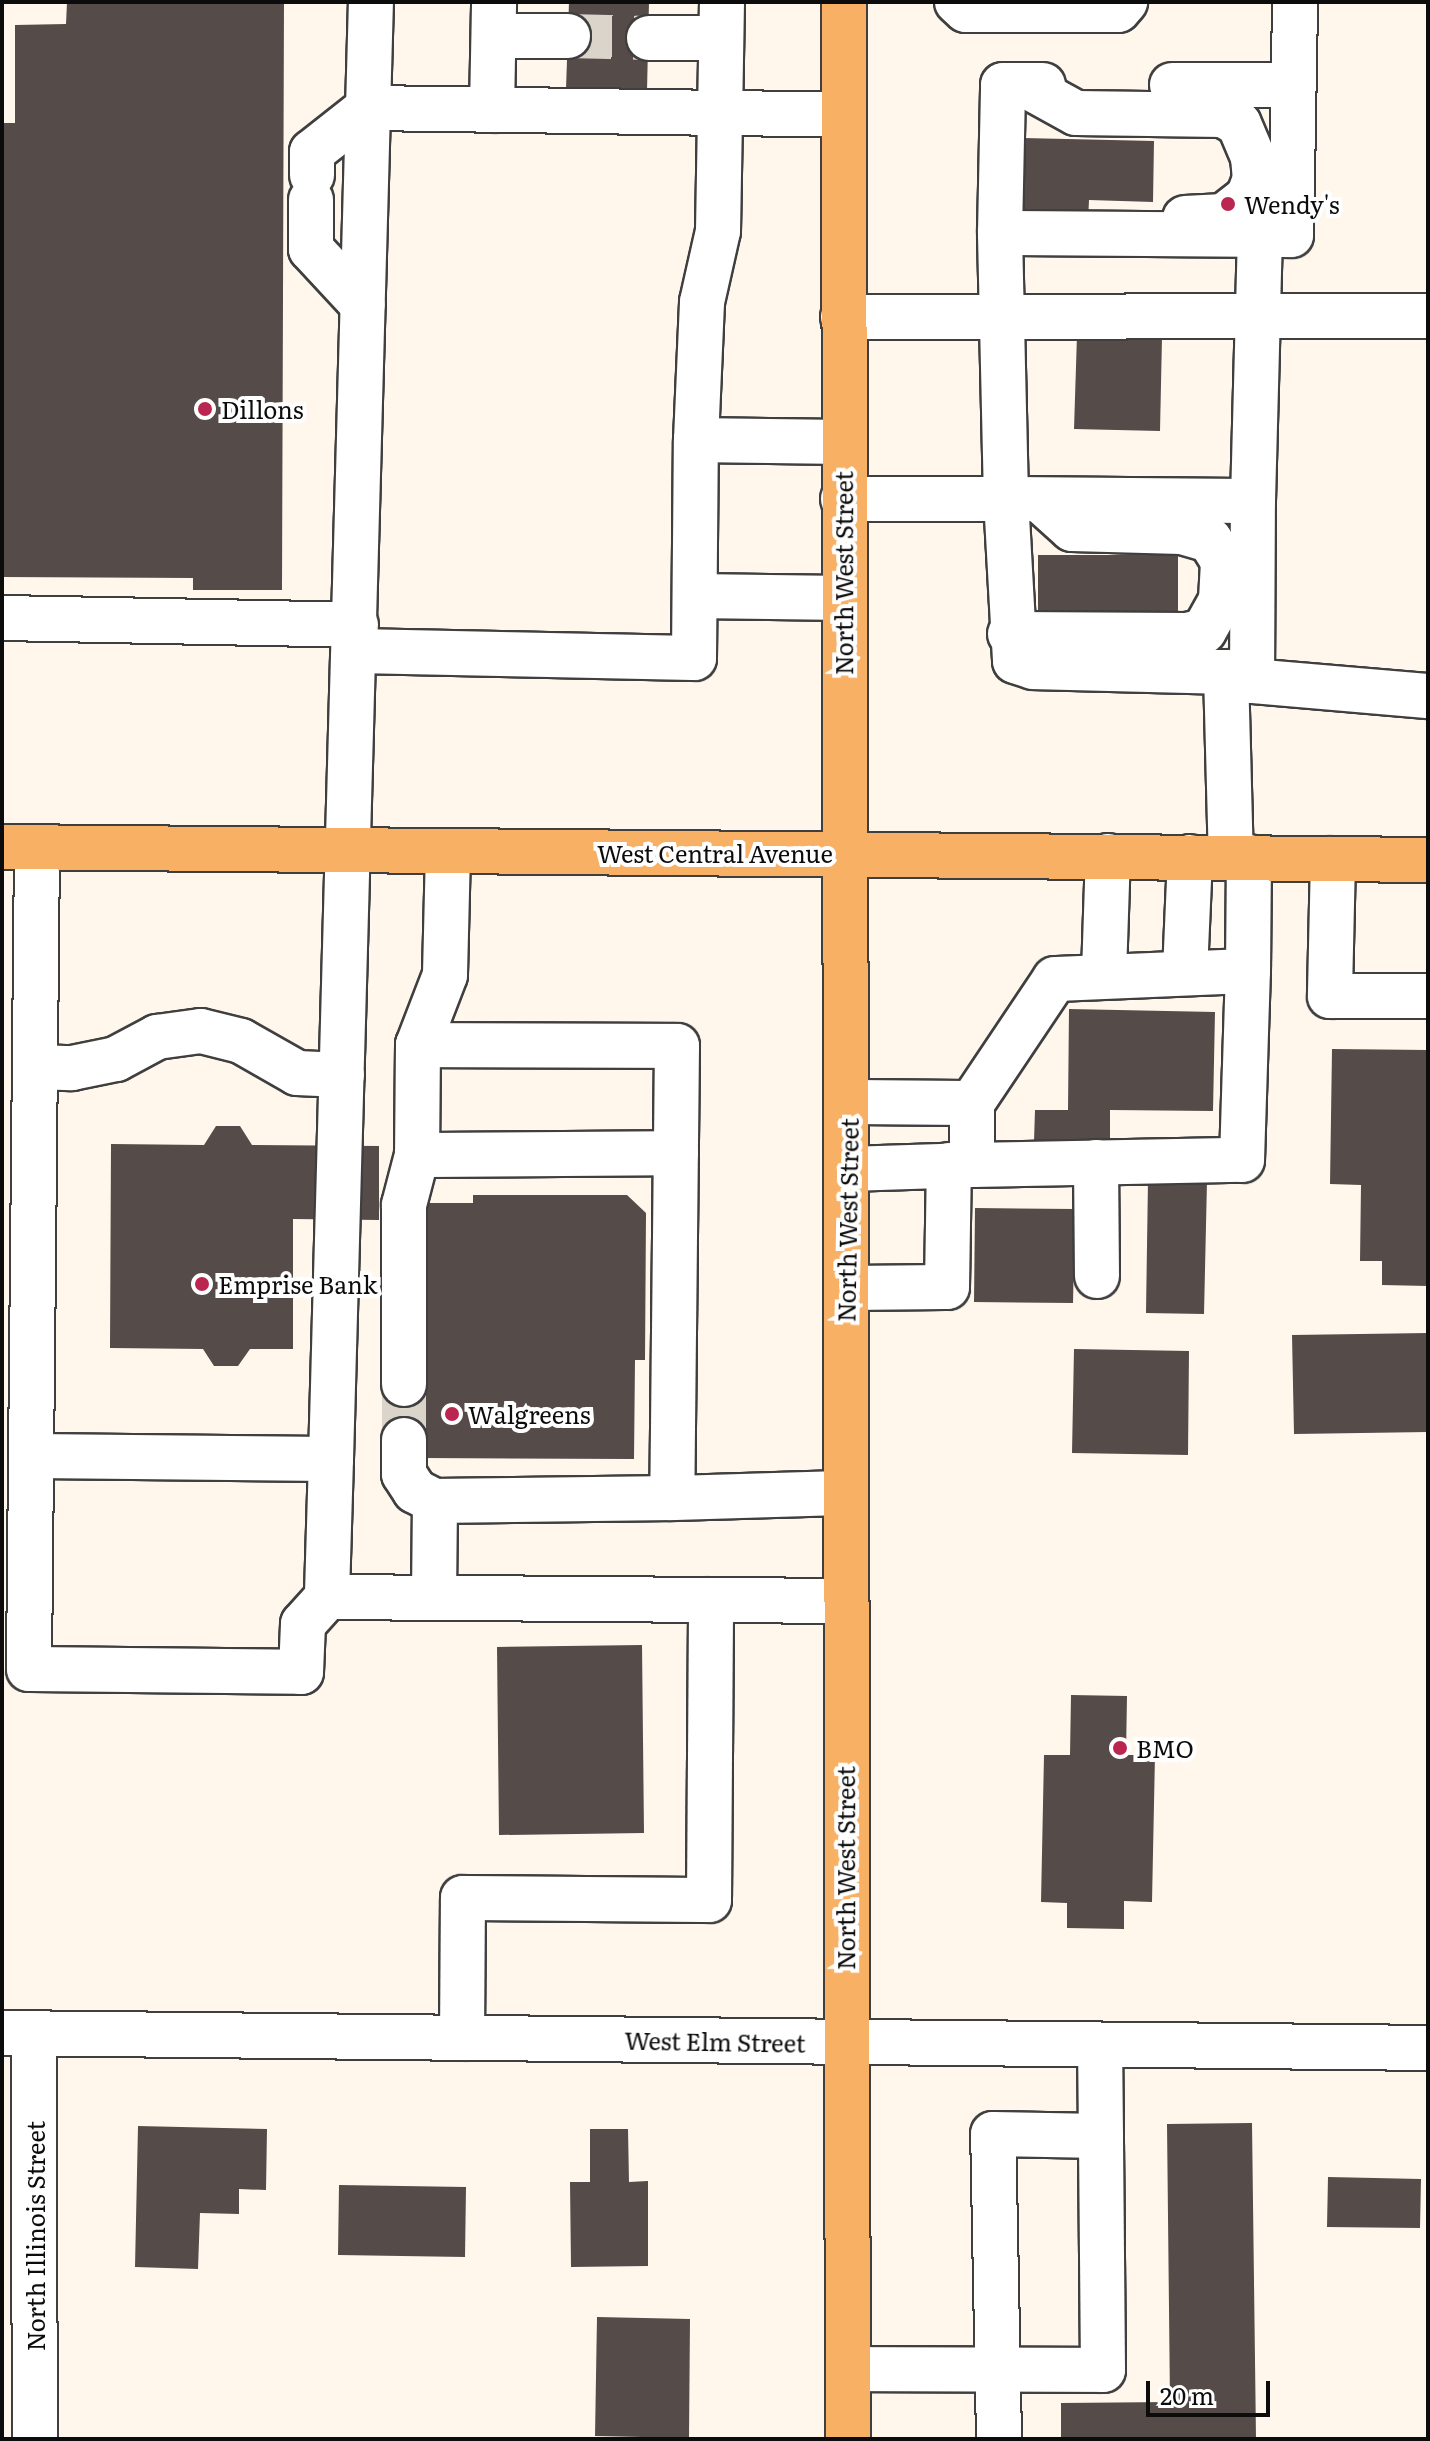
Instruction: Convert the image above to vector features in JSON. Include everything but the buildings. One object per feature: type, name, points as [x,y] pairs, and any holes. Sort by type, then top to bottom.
[{"type":"main road","name":"North West Street","points":[[844,2],[842,854],[848,1102],[844,1493],[848,2439]]},
{"type":"main road","name":"West Central Avenue","points":[[20,848],[1428,860]]},
{"type":"street","points":[[20,848],[20,967],[37,1067],[19,1122],[32,1456],[29,1669],[301,1672],[303,1624],[327,1597],[371,2]]},
{"type":"street","points":[[957,2],[966,10],[1118,10],[1125,2]]},
{"type":"street","points":[[1000,233],[1291,235],[1295,2]]},
{"type":"street","points":[[492,110],[494,19],[568,36]]},
{"type":"street","points":[[2,618],[694,658],[696,440],[702,302],[718,231],[722,20],[649,38]]},
{"type":"street","points":[[1293,85],[1003,85],[1000,233],[1004,315],[1023,500],[1010,634],[1015,661],[1033,667],[1239,676],[1428,696]]},
{"type":"street","points":[[1025,85],[1076,113],[1223,115],[1239,124],[1248,140],[1255,179],[1237,209],[1208,218],[1144,218],[1102,234]]},
{"type":"street","points":[[363,305],[311,249],[311,188],[312,152],[368,108],[843,115]]},
{"type":"street","points":[[1185,972],[1223,857],[1253,501],[1260,235]]},
{"type":"street","points":[[843,317],[1428,316]]},
{"type":"street","points":[[696,440],[842,442]]},
{"type":"street","points":[[843,499],[1253,501]]},
{"type":"street","points":[[1010,634],[1187,635],[1204,631],[1221,600],[1223,561],[1210,540],[1182,532],[1072,529],[1023,500]]},
{"type":"street","points":[[696,596],[843,598]]},
{"type":"street","points":[[404,1384],[404,1205],[417,1155],[418,1045],[445,975],[448,851]]},
{"type":"street","points":[[1104,974],[1108,856]]},
{"type":"street","points":[[848,1169],[1242,1160],[1248,971],[1223,857]]},
{"type":"street","points":[[1333,859],[1330,996],[1428,996]]},
{"type":"street","points":[[847,1288],[947,1287],[960,1165],[972,1103],[1055,979],[1104,974],[1248,971]]},
{"type":"street","points":[[37,1067],[72,1068],[116,1059],[157,1037],[201,1031],[241,1041],[297,1073],[342,1075]]},
{"type":"street","points":[[418,1045],[677,1046],[672,1498]]},
{"type":"street","points":[[848,1102],[972,1103]]},
{"type":"street","points":[[417,1155],[676,1153]]},
{"type":"street","points":[[1096,1162],[1097,1276]]},
{"type":"street","points":[[404,1440],[404,1474],[415,1491],[435,1501],[844,1493]]},
{"type":"street","points":[[32,1456],[331,1459]]},
{"type":"street","points":[[434,1597],[435,1501]]},
{"type":"street","points":[[327,1597],[844,1601]]},
{"type":"street","points":[[462,2038],[463,1898],[709,1900],[711,1600]]},
{"type":"street","name":"West Elm Street","points":[[18,2033],[1428,2048]]},
{"type":"street","name":"North Illinois Street","points":[[18,2033],[35,2439]]},
{"type":"street","points":[[848,2369],[1103,2370],[1100,2045]]},
{"type":"street","points":[[999,2439],[993,2134],[1101,2136]]},
{"type":"tunnel","points":[[568,36],[649,38]]},
{"type":"tunnel","points":[[404,1384],[404,1440]]},
{"type":"place","name":"Wendy's","points":[[1228,204]]},
{"type":"place","name":"Dillons","points":[[205,409]]},
{"type":"place","name":"Emprise Bank","points":[[202,1284]]},
{"type":"place","name":"Walgreens","points":[[452,1414]]},
{"type":"place","name":"BMO","points":[[1120,1748]]}]
